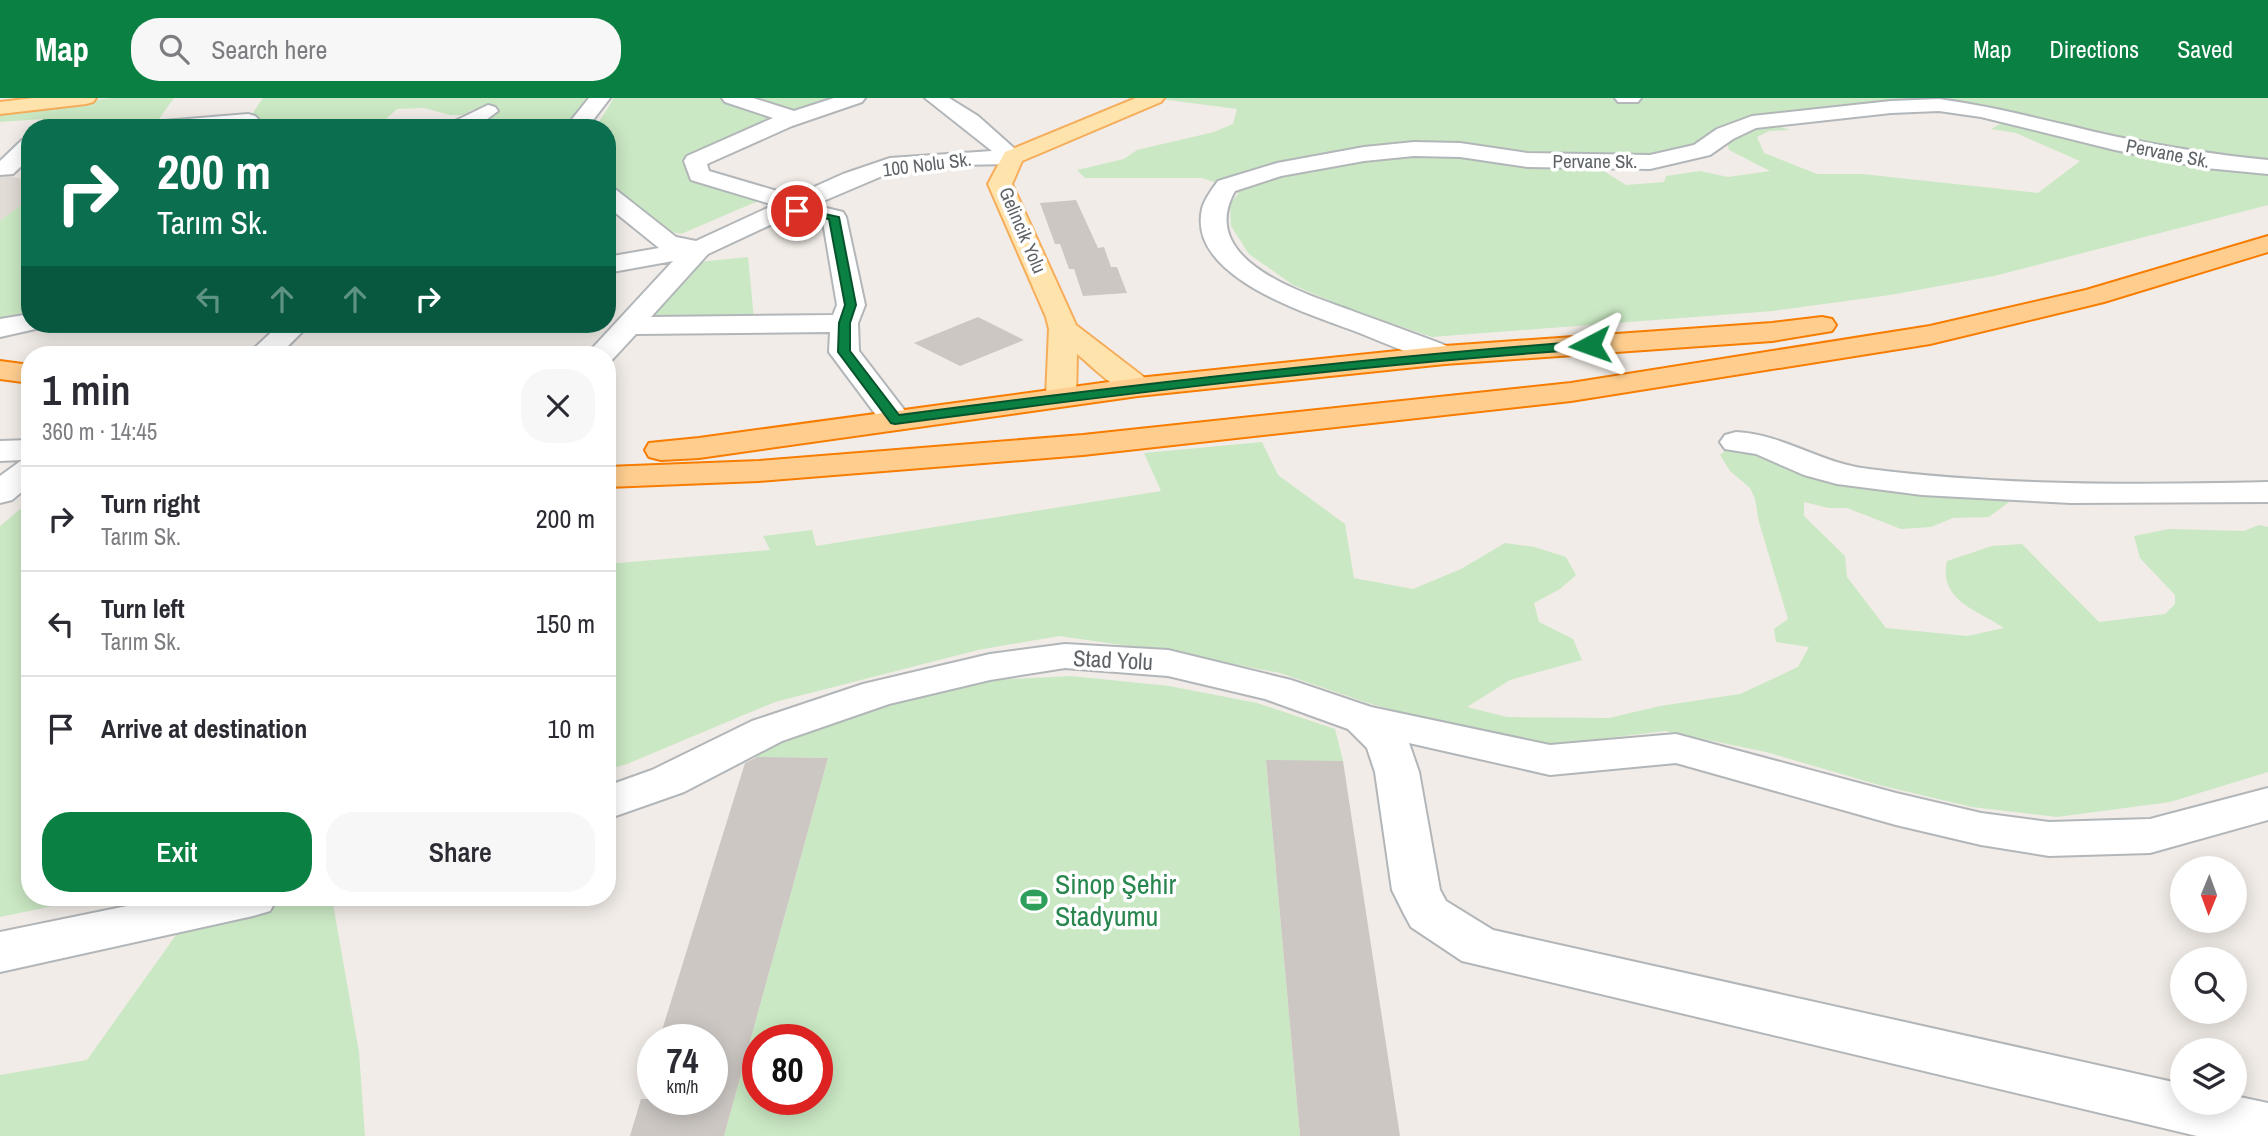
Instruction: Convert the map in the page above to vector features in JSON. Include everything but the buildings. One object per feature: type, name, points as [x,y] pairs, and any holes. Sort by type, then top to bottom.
[{"type":"highway","points":[[616,452],[699,448],[1138,387],[1445,355],[1772,332],[1925,310],[2202,245],[2268,226]]},
{"type":"highway","points":[[616,477],[759,471],[1083,445],[1572,392],[1930,335],[2094,296],[2268,244]]},
{"type":"highway","points":[[0,370],[21,373]]},
{"type":"highway","points":[[1138,387],[1159,395],[1171,416],[1159,438]]},
{"type":"highway","points":[[1061,397],[1049,408],[1047,415],[1051,427],[1063,440],[1083,445]]},
{"type":"main road","points":[[0,108],[86,98]]},
{"type":"main road","name":"Gelincik Yolu","points":[[1063,329],[1000,184],[1013,157],[1153,98]]},
{"type":"main road","points":[[1063,329],[1138,387]]},
{"type":"main road","points":[[1061,397],[1063,329]]},
{"type":"street","points":[[583,119],[600,98]]},
{"type":"street","points":[[732,98],[795,118]]},
{"type":"street","points":[[855,98],[729,144],[695,162],[699,175],[788,207],[834,217],[851,305],[844,323],[844,352],[895,420]]},
{"type":"street","points":[[935,98],[970,121],[1013,157]]},
{"type":"street","points":[[1625,98],[1632,98]]},
{"type":"street","name":"Pervane Sk.","points":[[1445,355],[1277,292],[1253,277],[1227,251],[1214,226],[1214,209],[1226,186],[1277,170],[1364,154],[1414,149],[1460,150],[1527,160],[1650,162],[1702,150],[1725,134],[1752,122],[1891,107],[1939,105],[1982,111],[2193,158],[2268,167]]},
{"type":"street","points":[[171,119],[186,107]]},
{"type":"street","points":[[474,119],[488,111]]},
{"type":"street","points":[[3,169],[21,143]]},
{"type":"street","name":"100 Nolu Sk.","points":[[616,263],[699,249],[851,179],[890,165],[1013,157]]},
{"type":"street","points":[[3,169],[21,168]]},
{"type":"street","points":[[616,202],[668,243],[699,249]]},
{"type":"street","points":[[616,223],[643,224]]},
{"type":"street","points":[[609,346],[699,249]]},
{"type":"street","points":[[628,326],[844,323]]},
{"type":"street","points":[[0,328],[21,324]]},
{"type":"street","points":[[272,346],[286,333]]},
{"type":"street","points":[[1736,442],[1756,442],[1817,469],[1871,480],[1956,487],[2154,496],[2268,492]]},
{"type":"street","points":[[0,452],[21,451]]},
{"type":"street","points":[[0,493],[21,476]]},
{"type":"street","name":"Stad Yolu","points":[[616,800],[668,782],[767,731],[878,694],[990,667],[1065,656],[1168,663],[1277,690],[1363,719],[1387,742],[1397,772],[1416,890],[1428,914],[1480,947],[2268,1128]]},
{"type":"street","points":[[1363,719],[1550,760],[1676,748],[1896,809],[1982,829],[2049,839],[2150,835],[2268,804]]},
{"type":"street","points":[[0,952],[216,906]]},
{"type":"shaded area","points":[[0,177],[21,179],[21,205],[0,221]]},
{"type":"green space","points":[[112,98],[174,98],[159,119],[21,119],[0,122],[0,111]]},
{"type":"green space","points":[[263,98],[590,98],[570,119],[474,119],[487,111],[474,109],[463,115],[450,115],[424,108],[397,109],[386,119],[249,119]]},
{"type":"green space","points":[[614,98],[855,98],[695,161],[699,175],[770,196],[681,234],[661,229],[639,206],[616,189],[616,119],[601,119]]},
{"type":"green space","points":[[1153,98],[2268,98],[2268,205],[1994,276],[1890,295],[1773,311],[1432,337],[1342,306],[1293,285],[1249,254],[1231,226],[1230,204],[1239,193],[1223,192],[1226,186],[1202,178],[1085,178],[1077,170],[1124,159],[1137,150],[1214,132],[1233,124],[1237,109]],"holes":[[[1939,105],[2009,119],[1991,129],[2016,133],[2080,161],[2038,193],[1862,174],[1817,174],[1764,153],[1757,137],[1769,131],[1790,130],[1766,122]],[[1726,135],[1729,150],[1770,171],[1728,177],[1700,171],[1666,176],[1664,182],[1626,185],[1591,163],[1702,150]]]},
{"type":"green space","points":[[21,205],[21,316],[0,319],[0,221]]},
{"type":"green space","points":[[748,257],[754,319],[649,318],[699,262]]},
{"type":"green space","points":[[1262,442],[1278,475],[1345,524],[1354,578],[1413,589],[1461,569],[1505,543],[1534,547],[1566,557],[1576,575],[1560,589],[1534,603],[1539,622],[1573,639],[1582,660],[1510,680],[1467,707],[1507,717],[1609,718],[1660,706],[1740,694],[1798,667],[1809,647],[1776,642],[1774,629],[1788,619],[1759,522],[1755,499],[1750,488],[1730,471],[1720,455],[1736,442],[1817,469],[2015,490],[2009,502],[1989,517],[1953,518],[1931,527],[1901,529],[1847,508],[1829,508],[1804,502],[1804,516],[1845,556],[1847,577],[1886,628],[1967,636],[2004,628],[1963,604],[1955,596],[1946,575],[1947,561],[1992,546],[2022,544],[2099,622],[2165,614],[2175,604],[2175,595],[2140,558],[2134,536],[2169,529],[2244,531],[2259,525],[2268,527],[2268,772],[2170,802],[2057,817],[1972,807],[1879,785],[1766,752],[1665,731],[1527,748],[1368,703],[1280,673],[1171,652],[1059,636],[978,650],[775,702],[616,767],[616,563],[770,550],[763,536],[812,530],[816,546],[1161,491],[1144,453]]},
{"type":"green space","points":[[21,508],[21,906],[53,906],[0,917],[0,526]]},
{"type":"green space","name":"Sinop Şehir Stadyumu","points":[[1071,676],[1169,686],[1257,703],[1335,729],[1343,761],[1266,761],[1300,1136],[724,1136],[742,1071],[742,1115],[833,1115],[833,1024],[755,1024],[828,758],[747,757],[832,717],[989,680]]},
{"type":"green space","points":[[241,906],[333,906],[359,1052],[365,1136],[0,1136],[0,1075],[87,1060],[186,921]]},
{"type":"place","name":"Sinop Şehir Stadyumu","points":[[1034,900]]},
{"type":"route","points":[[797,211],[834,217],[851,305],[844,323],[844,352],[895,420],[1163,385],[1445,355],[1590,345]]}]
